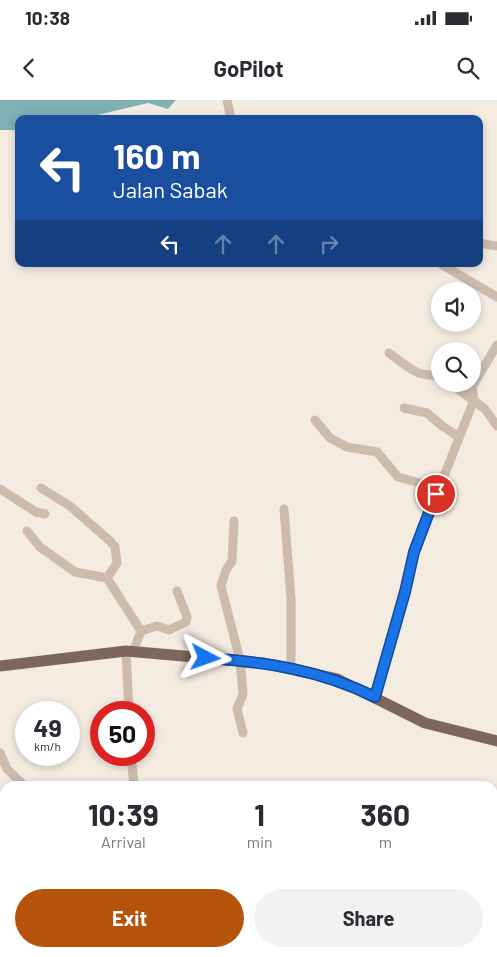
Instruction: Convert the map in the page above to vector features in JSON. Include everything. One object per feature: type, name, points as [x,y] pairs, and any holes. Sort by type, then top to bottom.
[{"type":"main road","points":[[0,666],[100,653],[130,652],[240,660],[291,668],[337,679],[425,723],[497,741]]},
{"type":"street","points":[[227,100],[230,115]]},
{"type":"street","points":[[483,244],[497,246]]},
{"type":"street","points":[[457,268],[497,297]]},
{"type":"street","points":[[375,697],[405,592],[414,552],[474,400],[472,393],[475,378],[497,346]]},
{"type":"street","points":[[389,353],[414,372],[426,377],[431,376]]},
{"type":"street","points":[[462,392],[485,409],[497,426]]},
{"type":"street","points":[[404,408],[427,413],[441,426],[459,437]]},
{"type":"street","points":[[315,420],[330,438],[346,447],[377,452],[398,477],[424,484],[436,494]]},
{"type":"street","points":[[41,488],[70,506],[115,547],[117,563],[107,578]]},
{"type":"street","points":[[0,489],[36,512],[44,514]]},
{"type":"street","points":[[284,509],[290,589],[291,668]]},
{"type":"street","points":[[234,521],[232,561],[226,570],[221,586],[240,660],[243,694],[237,709],[243,733]]},
{"type":"street","points":[[27,530],[40,547],[75,572],[107,578],[141,631]]},
{"type":"street","points":[[129,701],[130,652],[141,631],[157,626],[169,630],[186,622],[177,591]]},
{"type":"street","points":[[0,753],[7,769],[20,781]]},
{"type":"street","points":[[132,766],[134,781]]},
{"type":"water","points":[[0,100],[176,100],[168,109],[148,103],[97,115],[15,115],[15,130],[0,130]]},
{"type":"route","points":[[206,658],[263,663],[317,673],[350,684],[375,697],[386,663],[414,552],[436,494]]}]
